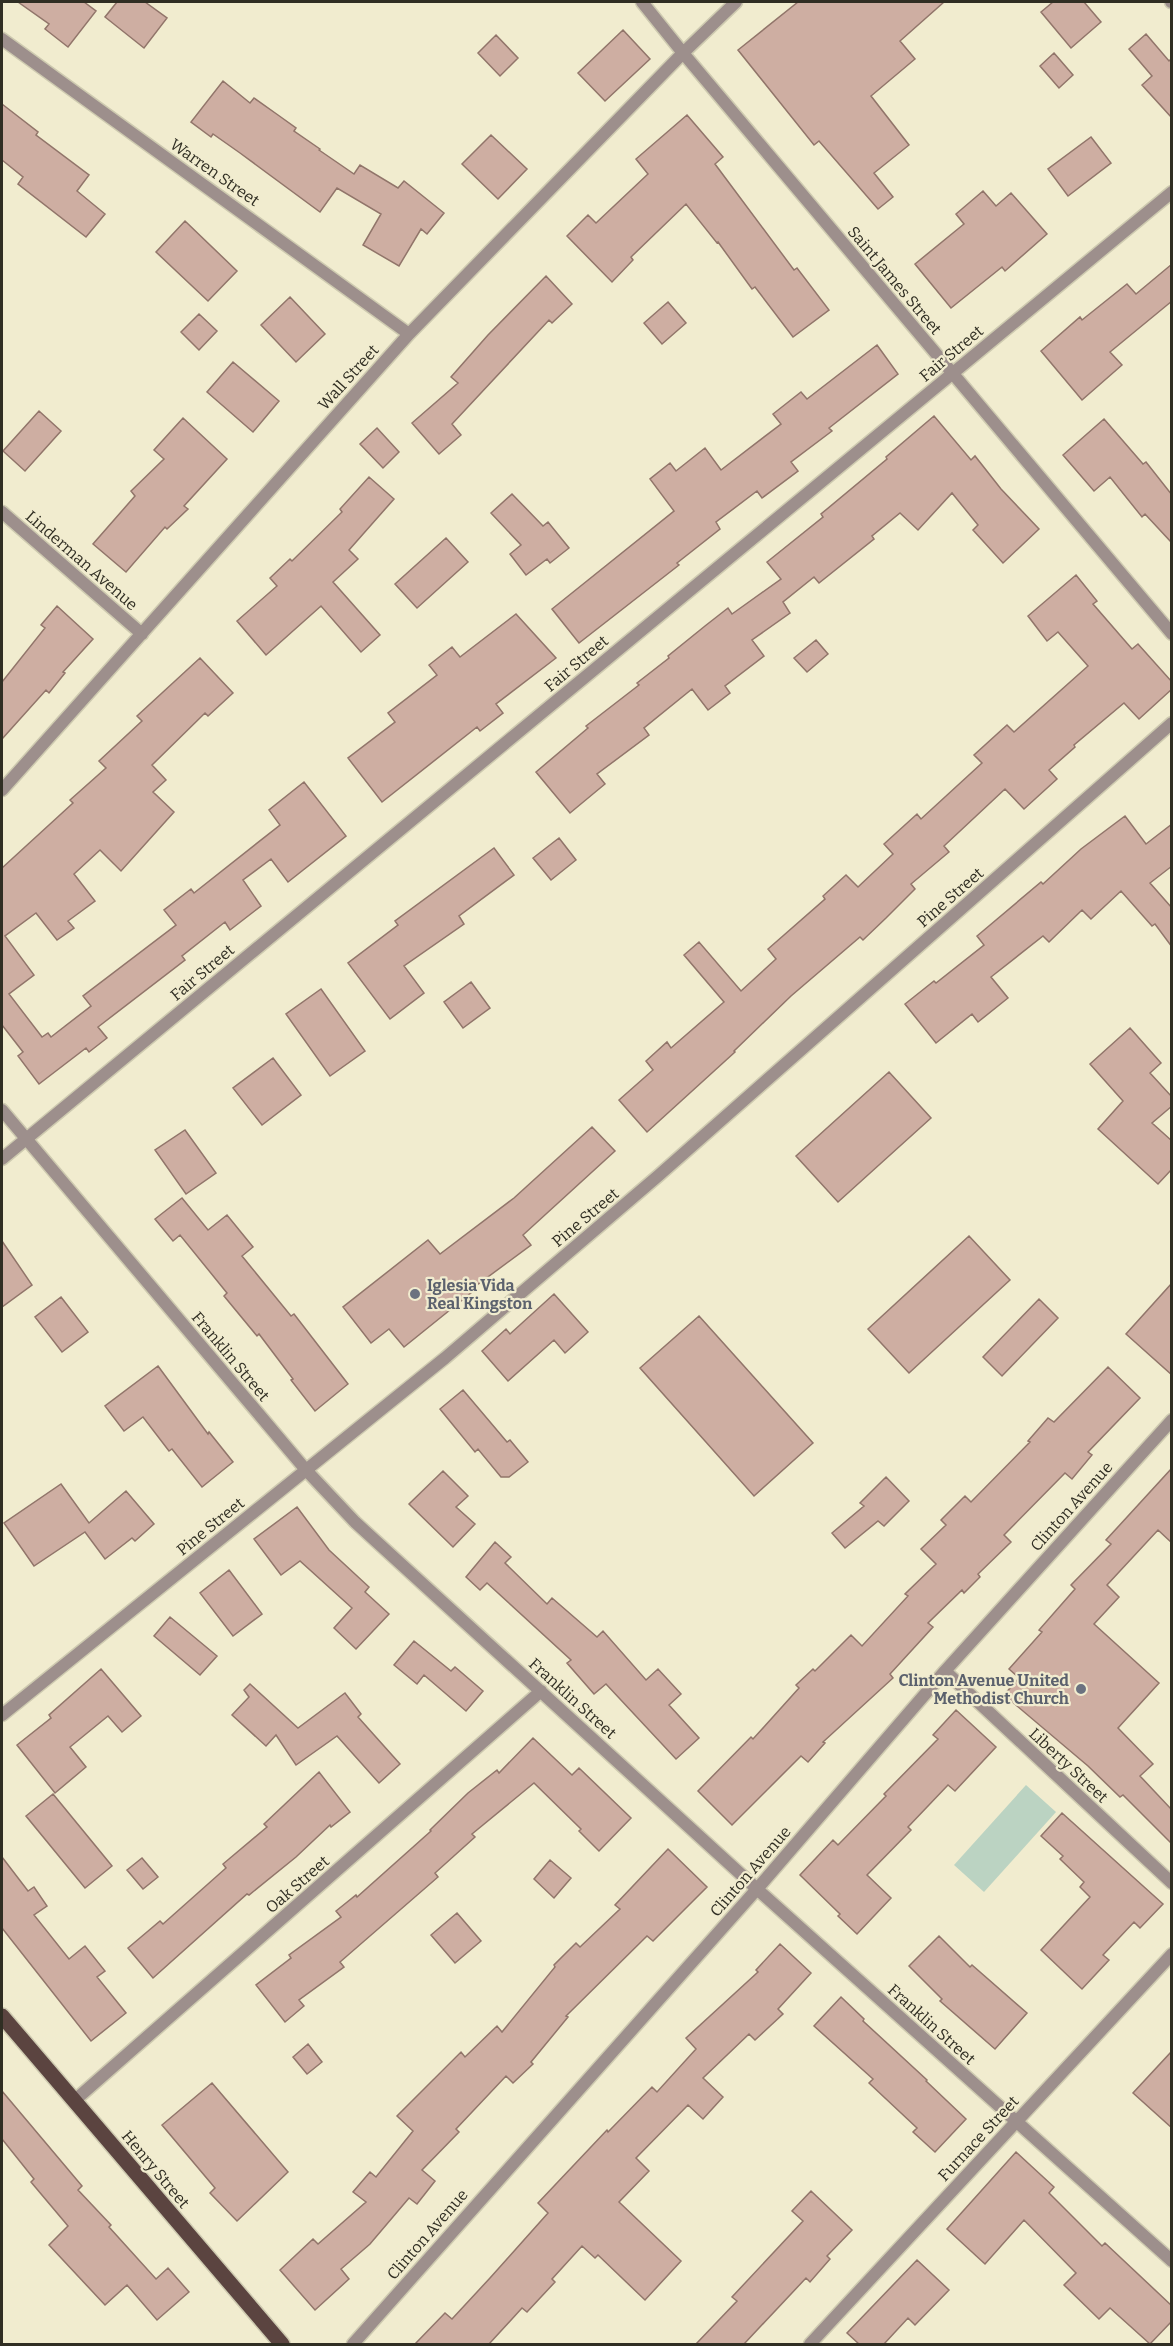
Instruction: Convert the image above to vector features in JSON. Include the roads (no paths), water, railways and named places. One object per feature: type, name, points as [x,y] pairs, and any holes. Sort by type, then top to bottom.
[{"type":"main road","name":"Henry Street","points":[[2,2016],[282,2344]]},
{"type":"street","name":"Saint James Street","points":[[642,2],[1172,634]]},
{"type":"street","name":"Wall Street","points":[[2,790],[410,333],[683,53],[736,2]]},
{"type":"street","name":"Warren Street","points":[[2,39],[410,333]]},
{"type":"street","name":"Fair Street","points":[[2,1159],[1172,192]]},
{"type":"street","name":"Linderman Avenue","points":[[2,512],[142,634]]},
{"type":"street","name":"Pine Street","points":[[2,1715],[445,1358],[650,1184],[1172,723]]},
{"type":"street","name":"Franklin Street","points":[[2,1110],[306,1470],[355,1522],[757,1889],[1172,2261]]},
{"type":"street","name":"Clinton Avenue","points":[[352,2344],[757,1889],[945,1671],[1169,1428]]},
{"type":"street","name":"Liberty Street","points":[[945,1671],[1172,1883]]},
{"type":"street","name":"Oak Street","points":[[74,2101],[541,1691]]},
{"type":"street","name":"Furnace Street","points":[[816,2342],[1016,2121],[1172,1954]]},
{"type":"place","name":"Iglesia Vida Real Kingston","points":[[415,1294]]},
{"type":"place","name":"Clinton Avenue United Methodist Church","points":[[1081,1689]]}]
